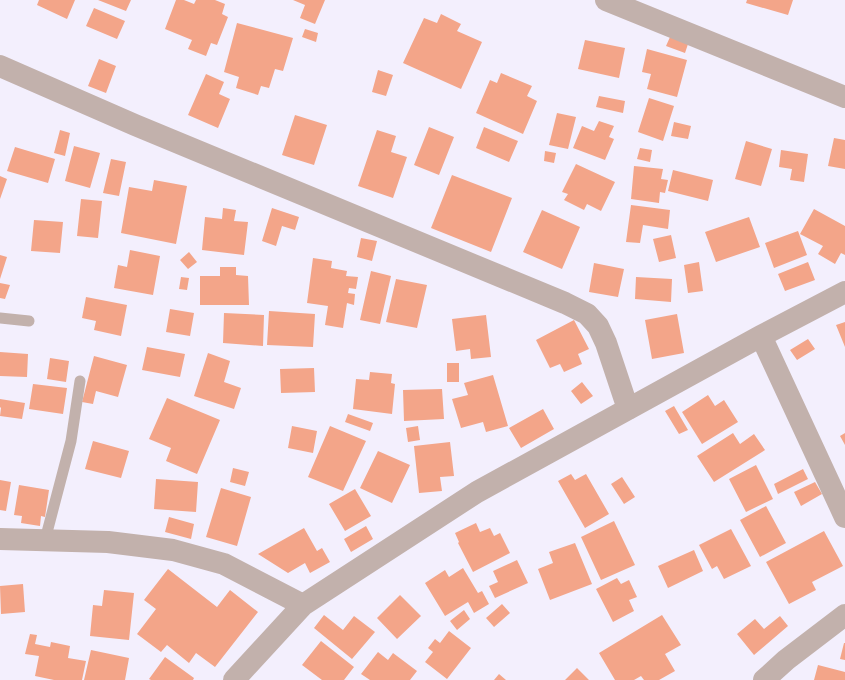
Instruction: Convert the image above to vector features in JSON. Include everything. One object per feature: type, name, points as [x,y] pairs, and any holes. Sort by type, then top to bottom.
[{"type":"street","points":[[606,0],[845,97]]},
{"type":"street","points":[[0,66],[142,128],[565,303],[587,314],[598,326],[606,343],[628,409]]},
{"type":"street","points":[[234,680],[303,605],[477,492],[761,336],[845,292]]},
{"type":"street","points":[[761,336],[845,517]]},
{"type":"street","points":[[0,539],[108,542],[173,550],[224,564],[303,605]]},
{"type":"street","points":[[764,680],[786,660],[845,615]]},
{"type":"lane","points":[[0,318],[29,320]]},
{"type":"lane","points":[[46,540],[70,441],[80,381]]},
{"type":"building","points":[[39,0],[75,0],[67,19],[37,5]]},
{"type":"building","points":[[98,0],[131,0],[126,11]]},
{"type":"building","points":[[176,0],[184,0],[194,4],[196,0],[215,0],[225,4],[222,14],[228,17],[217,45],[211,43],[206,56],[188,49],[192,40],[165,29]]},
{"type":"building","points":[[293,0],[325,0],[315,24],[300,18],[305,5]]},
{"type":"building","points":[[747,0],[793,0],[788,15],[746,3]]},
{"type":"building","points":[[94,8],[125,21],[117,39],[86,26]]},
{"type":"building","points":[[441,14],[461,24],[457,31],[482,42],[461,89],[403,63],[424,18],[437,23]]},
{"type":"building","points":[[237,23],[293,38],[283,71],[275,69],[269,88],[261,86],[258,95],[236,88],[239,77],[224,72]]},
{"type":"building","points":[[305,29],[318,33],[316,42],[302,37]]},
{"type":"building","points":[[670,37],[688,44],[685,53],[666,46]]},
{"type":"building","points":[[585,40],[625,48],[619,78],[578,69]]},
{"type":"building","points":[[647,49],[687,60],[677,97],[647,89],[651,74],[642,72]]},
{"type":"building","points":[[99,59],[116,66],[106,93],[88,86]]},
{"type":"building","points":[[378,70],[393,75],[386,96],[372,92]]},
{"type":"building","points":[[501,73],[532,86],[527,96],[537,101],[523,134],[476,113],[490,80],[497,83]]},
{"type":"building","points":[[206,74],[224,82],[219,94],[230,99],[218,128],[188,115]]},
{"type":"building","points":[[599,96],[625,101],[623,113],[596,107]]},
{"type":"building","points":[[649,98],[674,106],[663,141],[638,132]]},
{"type":"building","points":[[557,113],[576,117],[568,149],[549,145]]},
{"type":"building","points":[[295,115],[327,125],[314,165],[282,155]]},
{"type":"building","points":[[599,121],[614,126],[609,137],[614,139],[605,160],[573,148],[582,126],[594,131]]},
{"type":"building","points":[[674,122],[691,126],[688,139],[671,136]]},
{"type":"building","points":[[429,127],[454,137],[439,175],[414,165]]},
{"type":"building","points":[[484,127],[518,141],[509,162],[476,148]]},
{"type":"building","points":[[60,130],[70,133],[65,156],[54,153]]},
{"type":"building","points":[[377,130],[396,136],[391,152],[407,157],[393,198],[358,186]]},
{"type":"building","points":[[834,138],[845,140],[845,169],[828,166]]},
{"type":"building","points":[[746,141],[772,149],[761,186],[735,179]]},
{"type":"building","points":[[74,146],[100,153],[90,188],[65,181]]},
{"type":"building","points":[[15,147],[55,159],[48,183],[7,171]]},
{"type":"building","points":[[640,148],[652,150],[650,162],[637,159]]},
{"type":"building","points":[[781,150],[808,154],[804,182],[790,180],[792,169],[779,167]]},
{"type":"building","points":[[545,151],[556,153],[554,163],[544,161]]},
{"type":"building","points":[[111,159],[126,162],[119,196],[103,193]]},
{"type":"building","points":[[576,164],[615,182],[601,211],[587,204],[584,210],[564,200],[568,194],[562,192]]},
{"type":"building","points":[[634,166],[663,169],[661,179],[668,180],[665,193],[660,192],[659,203],[631,199]]},
{"type":"building","points":[[673,170],[713,180],[708,201],[668,191]]},
{"type":"building","points":[[452,175],[512,198],[491,252],[431,228]]},
{"type":"building","points":[[0,176],[7,179],[0,199]]},
{"type":"building","points":[[154,180],[187,186],[176,244],[121,233],[129,187],[152,191]]},
{"type":"building","points":[[81,199],[102,201],[98,238],[77,236]]},
{"type":"building","points":[[631,205],[670,210],[668,229],[643,225],[640,243],[626,242]]},
{"type":"building","points":[[223,208],[236,210],[234,221],[248,222],[244,255],[202,250],[205,217],[222,219]]},
{"type":"building","points":[[272,208],[299,217],[295,230],[282,226],[276,246],[262,241]]},
{"type":"building","points":[[814,209],[845,226],[845,255],[841,253],[835,264],[818,254],[823,246],[800,234]]},
{"type":"building","points":[[542,210],[580,227],[562,269],[523,252]]},
{"type":"building","points":[[749,217],[760,247],[716,262],[705,232]]},
{"type":"building","points":[[34,220],[63,222],[60,253],[31,251]]},
{"type":"building","points":[[798,231],[807,255],[774,268],[765,243]]},
{"type":"building","points":[[671,235],[676,258],[659,262],[653,239]]},
{"type":"building","points":[[361,238],[377,241],[372,261],[357,257]]},
{"type":"building","points":[[130,250],[160,256],[153,295],[114,288],[118,265],[127,267]]},
{"type":"building","points":[[189,252],[197,262],[188,269],[180,260]]},
{"type":"building","points":[[0,255],[7,257],[0,279]]},
{"type":"building","points":[[313,258],[332,261],[331,268],[347,271],[346,276],[358,277],[356,289],[349,288],[348,293],[355,294],[354,305],[347,303],[343,328],[325,325],[328,306],[307,303]]},
{"type":"building","points":[[699,262],[703,291],[688,293],[684,265]]},
{"type":"building","points":[[808,262],[815,280],[785,291],[778,274]]},
{"type":"building","points":[[594,263],[624,269],[618,297],[589,292]]},
{"type":"building","points":[[220,267],[236,267],[236,275],[248,276],[249,305],[200,305],[200,276],[220,276]]},
{"type":"building","points":[[371,271],[391,276],[380,324],[360,320]]},
{"type":"building","points":[[181,277],[189,278],[187,290],[179,289]]},
{"type":"building","points":[[636,277],[672,279],[671,302],[635,299]]},
{"type":"building","points":[[396,279],[427,285],[417,328],[386,322]]},
{"type":"building","points":[[0,283],[10,285],[5,299],[0,298]]},
{"type":"building","points":[[86,297],[127,305],[121,336],[94,330],[96,321],[82,318]]},
{"type":"building","points":[[170,309],[194,313],[190,336],[166,332]]},
{"type":"building","points":[[269,311],[315,314],[313,347],[267,345]]},
{"type":"building","points":[[224,313],[264,315],[263,346],[223,343]]},
{"type":"building","points":[[677,314],[684,353],[652,359],[645,320]]},
{"type":"building","points":[[486,315],[491,357],[471,359],[470,349],[456,351],[452,319]]},
{"type":"building","points":[[574,320],[589,349],[578,354],[582,364],[564,372],[560,364],[550,368],[536,340]]},
{"type":"building","points":[[845,322],[845,347],[836,325]]},
{"type":"building","points":[[808,339],[815,349],[797,360],[790,350]]},
{"type":"building","points":[[147,347],[185,354],[180,377],[142,370]]},
{"type":"building","points":[[0,352],[28,354],[27,377],[0,376]]},
{"type":"building","points":[[208,353],[230,361],[224,382],[241,388],[234,409],[194,396]]},
{"type":"building","points":[[94,356],[127,365],[118,397],[96,391],[93,404],[82,402]]},
{"type":"building","points":[[50,358],[69,361],[66,382],[47,379]]},
{"type":"building","points":[[447,363],[459,363],[459,382],[447,382]]},
{"type":"building","points":[[314,368],[315,392],[281,393],[280,369]]},
{"type":"building","points":[[370,372],[392,374],[391,383],[395,384],[392,414],[353,409],[356,379],[369,380]]},
{"type":"building","points":[[493,375],[508,426],[486,432],[483,422],[461,428],[452,399],[468,395],[464,383]]},
{"type":"building","points":[[582,382],[593,396],[581,404],[571,391]]},
{"type":"building","points":[[33,384],[67,388],[63,414],[29,409]]},
{"type":"building","points":[[442,389],[444,419],[404,421],[403,390]]},
{"type":"building","points":[[708,395],[715,406],[724,400],[738,422],[702,444],[682,412]]},
{"type":"building","points":[[167,398],[220,420],[197,474],[166,461],[171,448],[149,439]]},
{"type":"building","points":[[0,399],[25,403],[22,419],[0,416]]},
{"type":"building","points":[[674,406],[688,430],[679,434],[665,411]]},
{"type":"building","points":[[543,409],[554,429],[521,448],[509,428]]},
{"type":"building","points":[[348,414],[373,423],[370,431],[345,422]]},
{"type":"building","points":[[292,426],[317,431],[313,453],[288,448]]},
{"type":"building","points":[[330,426],[366,441],[343,491],[308,477]]},
{"type":"building","points":[[418,426],[420,440],[408,442],[406,428]]},
{"type":"building","points":[[733,433],[740,444],[754,434],[765,450],[714,482],[697,456]]},
{"type":"building","points":[[845,433],[845,445],[840,436]]},
{"type":"building","points":[[93,441],[129,451],[121,478],[85,469]]},
{"type":"building","points":[[450,442],[454,476],[440,477],[442,491],[419,493],[414,446]]},
{"type":"building","points":[[378,451],[410,465],[392,503],[360,488]]},
{"type":"building","points":[[756,465],[773,499],[746,512],[729,479]]},
{"type":"building","points":[[233,468],[249,472],[245,486],[230,482]]},
{"type":"building","points":[[803,469],[808,479],[778,494],[774,484]]},
{"type":"building","points":[[571,474],[575,480],[586,474],[609,514],[585,528],[558,481]]},
{"type":"building","points":[[622,477],[635,497],[624,504],[611,484]]},
{"type":"building","points":[[156,479],[198,482],[196,512],[154,509]]},
{"type":"building","points":[[0,480],[11,482],[6,511],[0,510]]},
{"type":"building","points":[[815,482],[822,494],[801,506],[794,492]]},
{"type":"building","points":[[19,485],[49,490],[45,517],[41,516],[40,526],[21,523],[22,516],[14,515]]},
{"type":"building","points":[[221,488],[251,497],[237,546],[206,537]]},
{"type":"building","points":[[355,489],[371,516],[345,531],[329,504]]},
{"type":"building","points":[[766,506],[786,543],[760,557],[740,520]]},
{"type":"building","points":[[169,517],[194,524],[191,539],[165,532]]},
{"type":"building","points":[[614,521],[635,565],[601,580],[581,537]]},
{"type":"building","points":[[476,523],[480,532],[490,528],[494,536],[500,533],[510,553],[473,572],[458,543],[459,542],[455,533]]},
{"type":"building","points":[[366,526],[373,539],[351,552],[344,539]]},
{"type":"building","points":[[304,528],[317,551],[322,548],[330,562],[310,573],[305,563],[288,573],[258,554]]},
{"type":"building","points":[[731,529],[751,566],[724,579],[717,566],[712,569],[699,545]]},
{"type":"building","points":[[824,531],[843,566],[812,582],[816,590],[789,604],[766,562]]},
{"type":"building","points":[[575,543],[592,584],[550,600],[538,569],[553,563],[549,552]]},
{"type":"building","points":[[694,550],[703,571],[668,588],[658,566]]},
{"type":"building","points":[[517,560],[528,583],[495,598],[489,586],[498,582],[493,571]]},
{"type":"building","points":[[463,568],[478,593],[482,591],[489,604],[474,613],[468,602],[445,616],[425,583],[445,570],[449,577]]},
{"type":"building","points":[[168,569],[217,607],[230,590],[258,612],[215,667],[196,653],[189,663],[167,645],[161,652],[137,634],[156,609],[144,600]]},
{"type":"building","points":[[617,578],[621,584],[629,580],[637,597],[629,600],[634,611],[613,622],[596,589]]},
{"type":"building","points":[[23,584],[25,612],[1,614],[0,586]]},
{"type":"building","points":[[104,590],[134,593],[129,640],[90,636],[93,605],[102,606]]},
{"type":"building","points":[[400,595],[421,616],[397,639],[377,618]]},
{"type":"building","points":[[502,604],[510,613],[494,627],[486,618]]},
{"type":"building","points":[[464,610],[470,619],[457,630],[450,621]]},
{"type":"building","points":[[324,615],[343,630],[354,616],[375,632],[352,659],[314,628]]},
{"type":"building","points":[[662,615],[681,645],[665,654],[675,671],[659,680],[644,680],[641,676],[634,680],[615,680],[599,653]]},
{"type":"building","points":[[780,616],[788,626],[754,655],[737,634],[755,619],[764,629]]},
{"type":"building","points":[[449,631],[471,648],[447,679],[425,662],[433,652],[428,648],[435,639],[440,643]]},
{"type":"building","points":[[30,634],[37,635],[35,644],[50,647],[51,642],[70,646],[68,658],[86,661],[82,680],[54,680],[35,676],[39,656],[25,654]]},
{"type":"building","points":[[321,641],[354,667],[344,680],[322,680],[302,665]]},
{"type":"building","points":[[845,643],[845,660],[840,659]]},
{"type":"building","points":[[91,650],[129,658],[125,680],[84,680]]},
{"type":"building","points":[[378,652],[388,660],[393,653],[417,671],[410,680],[370,680],[361,674]]},
{"type":"building","points":[[165,657],[194,678],[193,680],[149,679]]},
{"type":"building","points":[[818,665],[845,672],[845,680],[814,680]]},
{"type":"building","points":[[577,668],[589,680],[565,680]]},
{"type":"building","points":[[499,674],[506,680],[494,680]]}]
